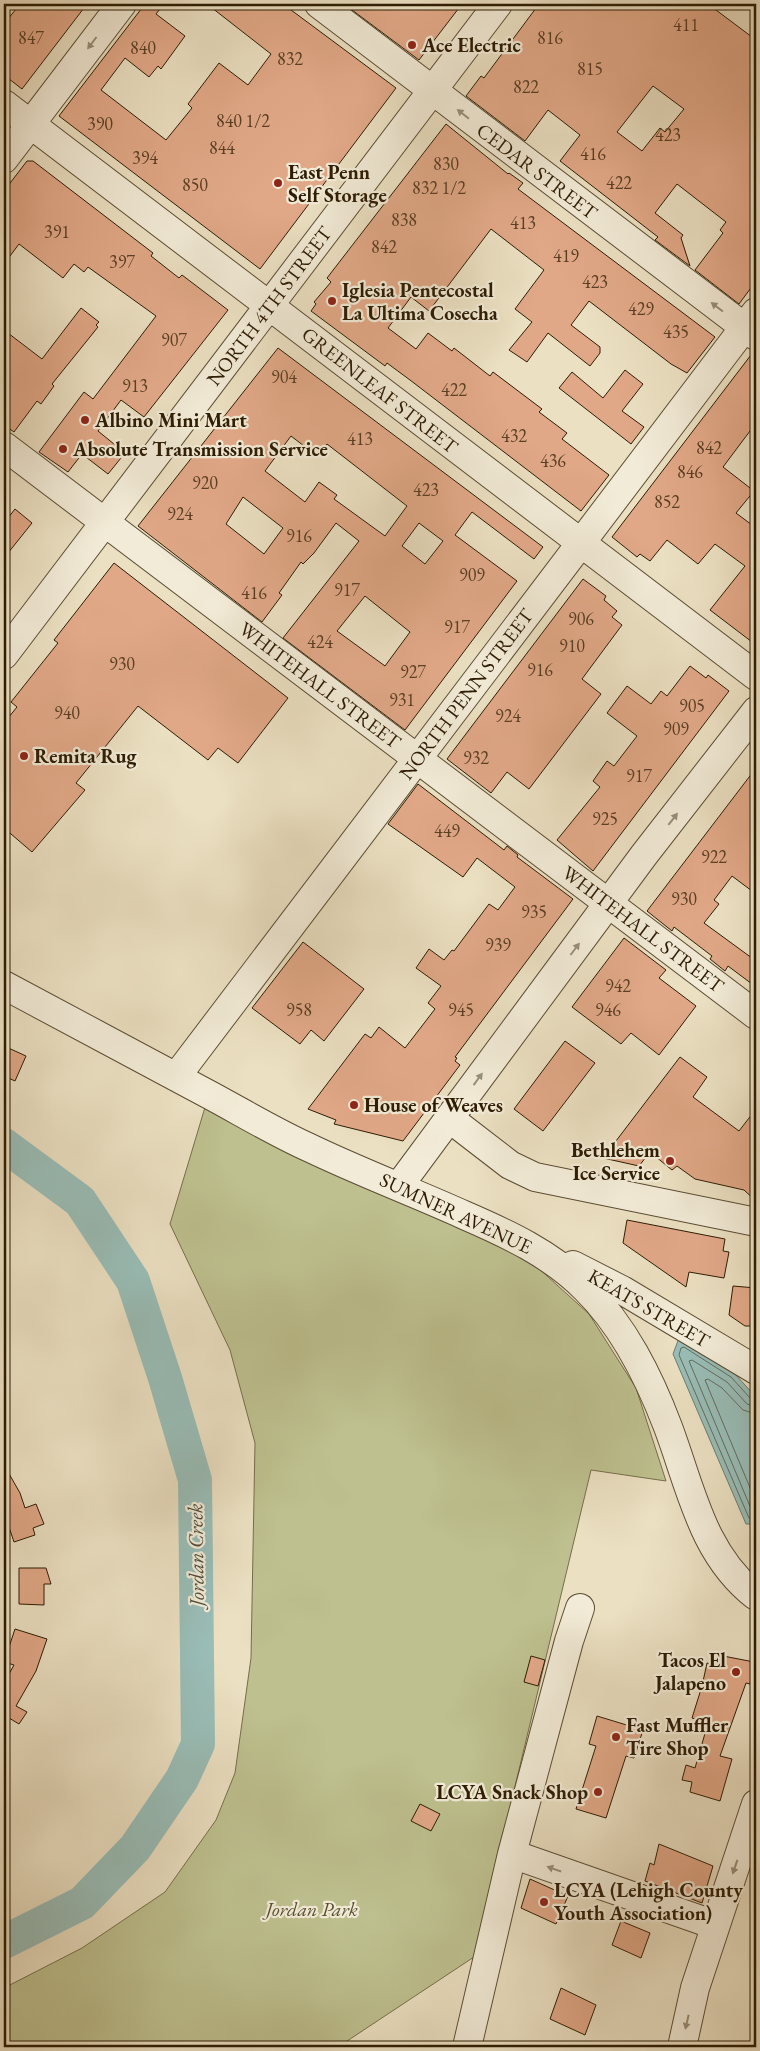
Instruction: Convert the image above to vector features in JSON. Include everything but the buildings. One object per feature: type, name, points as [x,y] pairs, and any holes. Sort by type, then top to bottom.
[{"type":"street","points":[[4,159],[122,4]]},
{"type":"street","name":"CEDAR STREET","points":[[319,4],[432,90],[752,325]]},
{"type":"street","name":"NORTH 4TH STREET","points":[[4,655],[498,4]]},
{"type":"street","name":"GREENLEAF STREET","points":[[4,104],[756,676]]},
{"type":"street","name":"NORTH PENN STREET","points":[[176,1077],[580,544],[752,325]]},
{"type":"street","name":"WHITEHALL STREET","points":[[4,446],[756,1015]]},
{"type":"street","points":[[398,1186],[609,903],[756,711]]},
{"type":"street","name":"SUMNER AVENUE","points":[[4,985],[308,1148],[485,1224],[540,1252],[566,1269],[587,1289],[627,1340],[651,1385],[667,1424],[695,1510],[710,1541],[729,1569],[756,1596]]},
{"type":"street","points":[[449,1118],[510,1165],[535,1177],[756,1222]]},
{"type":"street","name":"KEATS STREET","points":[[540,1252],[573,1265],[622,1290],[756,1370]]},
{"type":"street","points":[[467,2047],[512,1854],[556,1688],[580,1608]]},
{"type":"street","points":[[682,2047],[695,1988],[756,1804]]},
{"type":"street","points":[[512,1854],[715,1925]]},
{"type":"green space","name":"Jordan Park","points":[[206,1104],[525,1256],[589,1314],[636,1388],[666,1481],[591,1470],[474,1957],[338,2047],[4,2047],[4,1988],[82,1948],[165,1892],[216,1820],[235,1773],[251,1658],[255,1443],[230,1350],[170,1224]]},
{"type":"water","points":[[679,1338],[734,1373],[756,1397],[756,1524],[746,1524],[673,1354]]},
{"type":"waterway","name":"Jordan Creek","points":[[4,1145],[80,1201],[133,1281],[165,1378],[195,1480],[198,1744],[182,1779],[135,1848],[82,1903],[4,1942]]},
{"type":"place","name":"Ace Electric","points":[[412,45]]},
{"type":"place","name":"East Penn Self Storage","points":[[278,183]]},
{"type":"place","name":"Iglesia Pentecostal La Ultima Cosecha","points":[[332,301]]},
{"type":"place","name":"Albino Mini Mart","points":[[85,420]]},
{"type":"place","name":"Absolute Transmission Service","points":[[63,449]]},
{"type":"place","name":"Remita Rug","points":[[24,756]]},
{"type":"place","name":"House of Weaves","points":[[354,1105]]},
{"type":"place","name":"Bethlehem Ice Service","points":[[670,1161]]},
{"type":"place","name":"Tacos El Jalapeno","points":[[736,1672]]},
{"type":"place","name":"Fast Muffler Tire Shop","points":[[616,1737]]},
{"type":"place","name":"LCYA Snack Shop","points":[[598,1792]]},
{"type":"place","name":"LCYA (Lehigh County Youth Association)","points":[[544,1902]]}]
